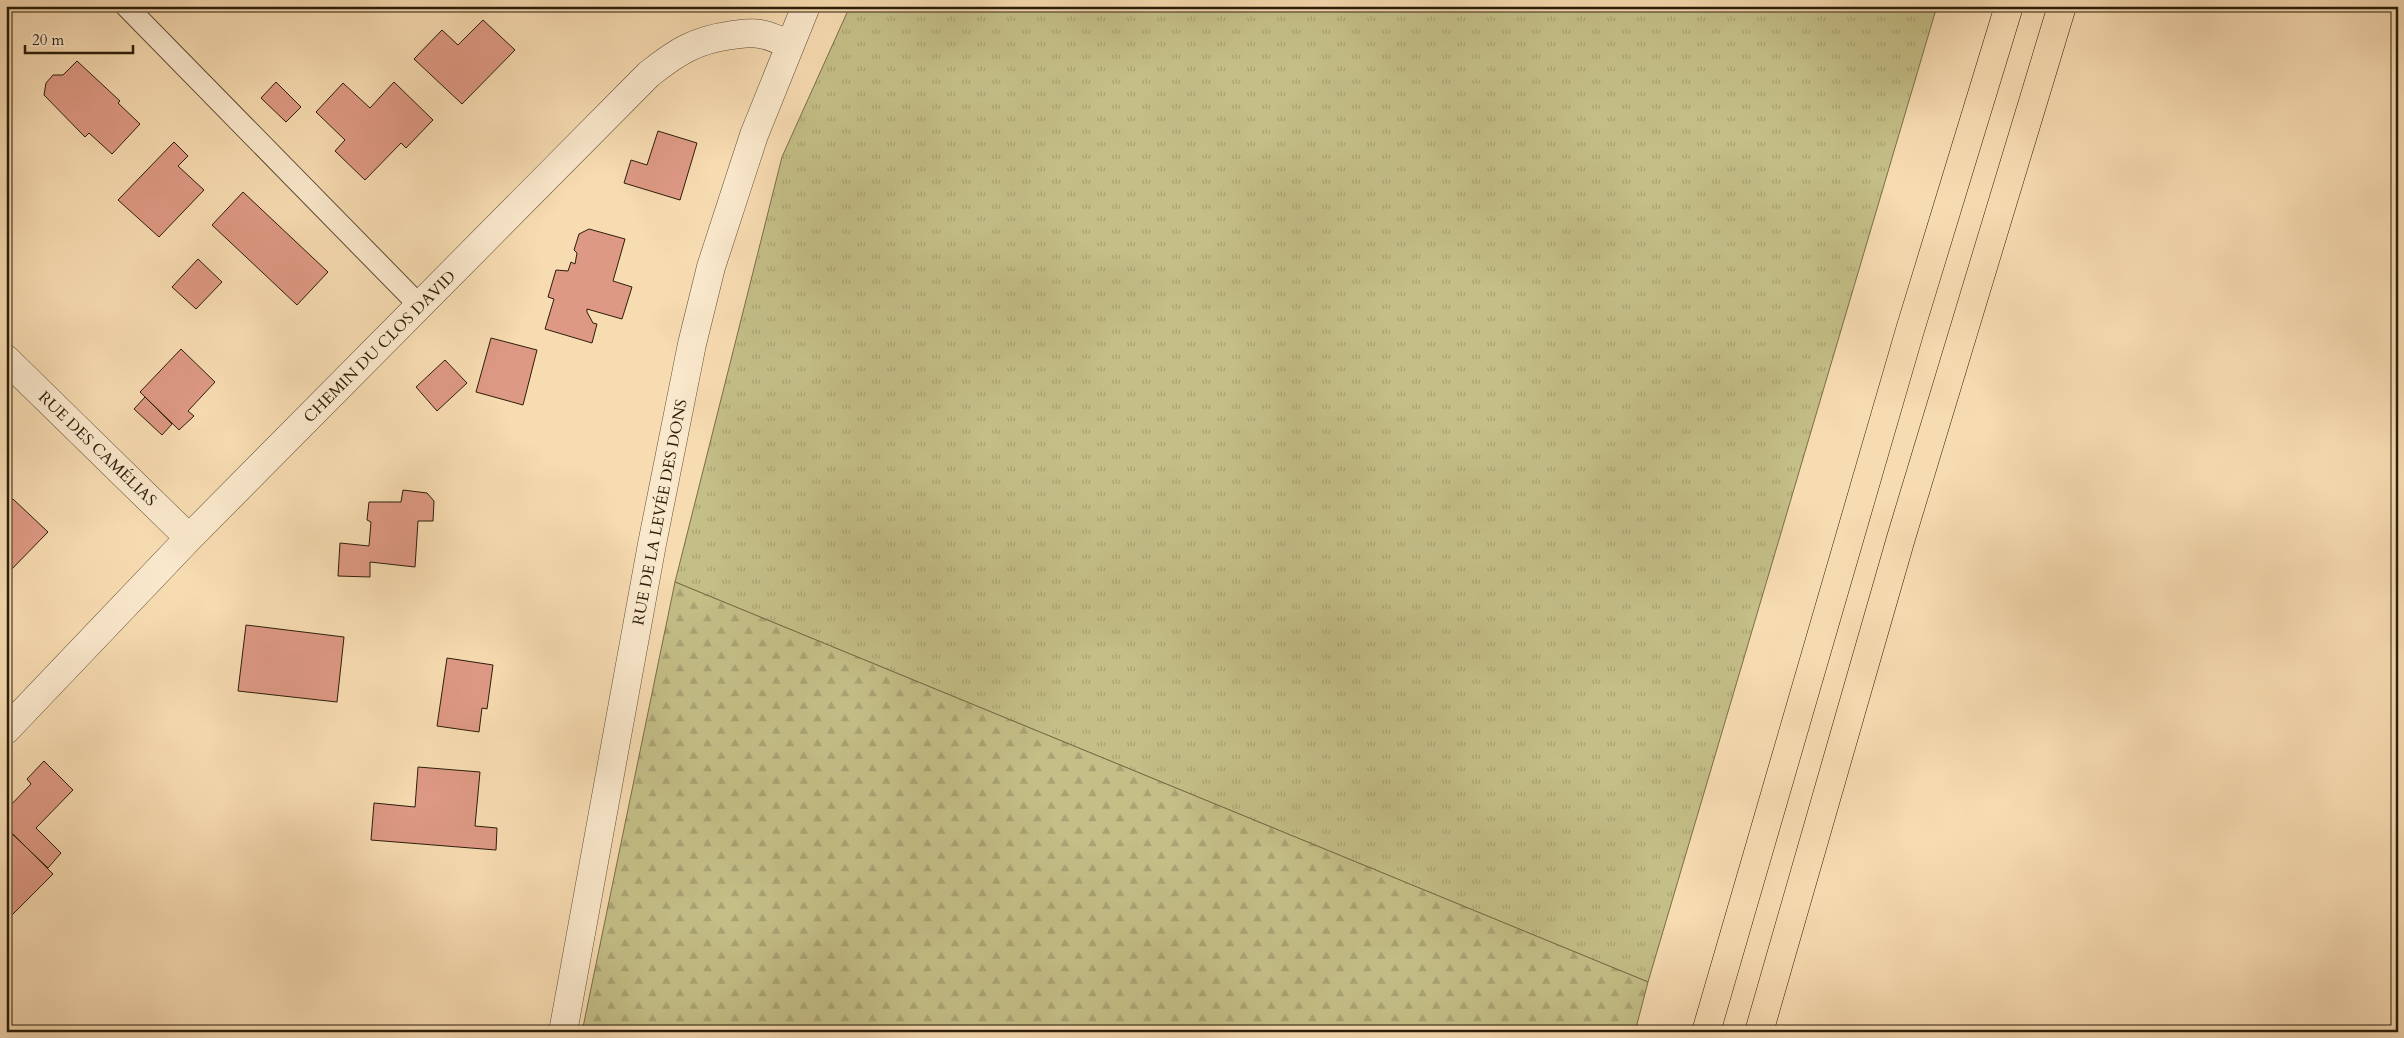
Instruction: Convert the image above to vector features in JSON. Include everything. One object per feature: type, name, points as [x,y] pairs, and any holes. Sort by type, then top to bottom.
[{"type":"highway","points":[[1706,1032],[1899,368],[2009,6]]},
{"type":"highway","points":[[1759,1032],[1901,538],[2062,6]]},
{"type":"street","name":"RUE DE LA LEVÉE DES DONS","points":[[563,1032],[654,535],[692,344],[723,228],[754,135],[789,44],[806,6]]},
{"type":"street","name":"CHEMIN DU CLOS DAVID","points":[[6,730],[189,538],[623,98],[664,62],[698,42],[738,34],[761,34],[789,44]]},
{"type":"street","name":"RUE DES CAMÉLIAS","points":[[6,359],[189,538]]},
{"type":"lane","points":[[126,6],[419,305]]},
{"type":"green space","points":[[850,6],[1937,6],[1648,982],[675,582],[782,157]]},
{"type":"green space","points":[[675,582],[1648,982],[1635,1032],[582,1032]]},
{"type":"building","points":[[483,20],[515,50],[462,104],[414,59],[442,30],[458,45]]},
{"type":"building","points":[[77,61],[120,101],[118,103],[140,124],[112,154],[89,133],[85,137],[44,95],[46,83],[53,75],[63,75]]},
{"type":"building","points":[[276,82],[301,107],[286,122],[261,98]]},
{"type":"building","points":[[394,82],[433,120],[406,148],[401,143],[365,180],[335,151],[345,140],[316,112],[343,83],[370,108]]},
{"type":"building","points":[[658,131],[697,143],[680,200],[624,183],[631,160],[647,165]]},
{"type":"building","points":[[174,142],[188,156],[178,166],[204,190],[159,237],[118,200]]},
{"type":"building","points":[[243,192],[328,272],[297,305],[212,225]]},
{"type":"building","points":[[589,229],[625,239],[613,281],[632,287],[622,319],[587,309],[593,323],[597,324],[592,343],[545,329],[554,299],[548,297],[556,270],[568,271],[571,262],[575,264],[577,253],[574,250],[579,234]]},
{"type":"building","points":[[198,259],[222,282],[196,309],[172,287]]},
{"type":"building","points":[[491,338],[537,350],[523,405],[476,392]]},
{"type":"building","points":[[181,349],[215,382],[188,411],[194,416],[179,430],[140,392]]},
{"type":"building","points":[[445,360],[467,383],[437,411],[416,387]]},
{"type":"building","points":[[145,397],[172,424],[162,435],[134,409]]},
{"type":"building","points":[[403,490],[427,493],[434,501],[433,521],[418,521],[415,567],[370,562],[370,577],[338,576],[340,543],[369,546],[371,522],[367,520],[369,502],[401,502]]},
{"type":"building","points":[[13,499],[48,532],[6,575],[6,506]]},
{"type":"building","points":[[246,625],[344,637],[337,702],[238,691]]},
{"type":"building","points":[[447,658],[493,665],[487,709],[482,708],[479,732],[437,726]]},
{"type":"building","points":[[44,761],[73,790],[36,828],[61,853],[48,868],[6,828],[6,810],[31,784],[27,779]]},
{"type":"building","points":[[418,767],[480,772],[475,826],[497,828],[496,850],[371,840],[374,803],[415,807]]},
{"type":"building","points":[[12,833],[53,874],[6,921],[6,838]]}]
